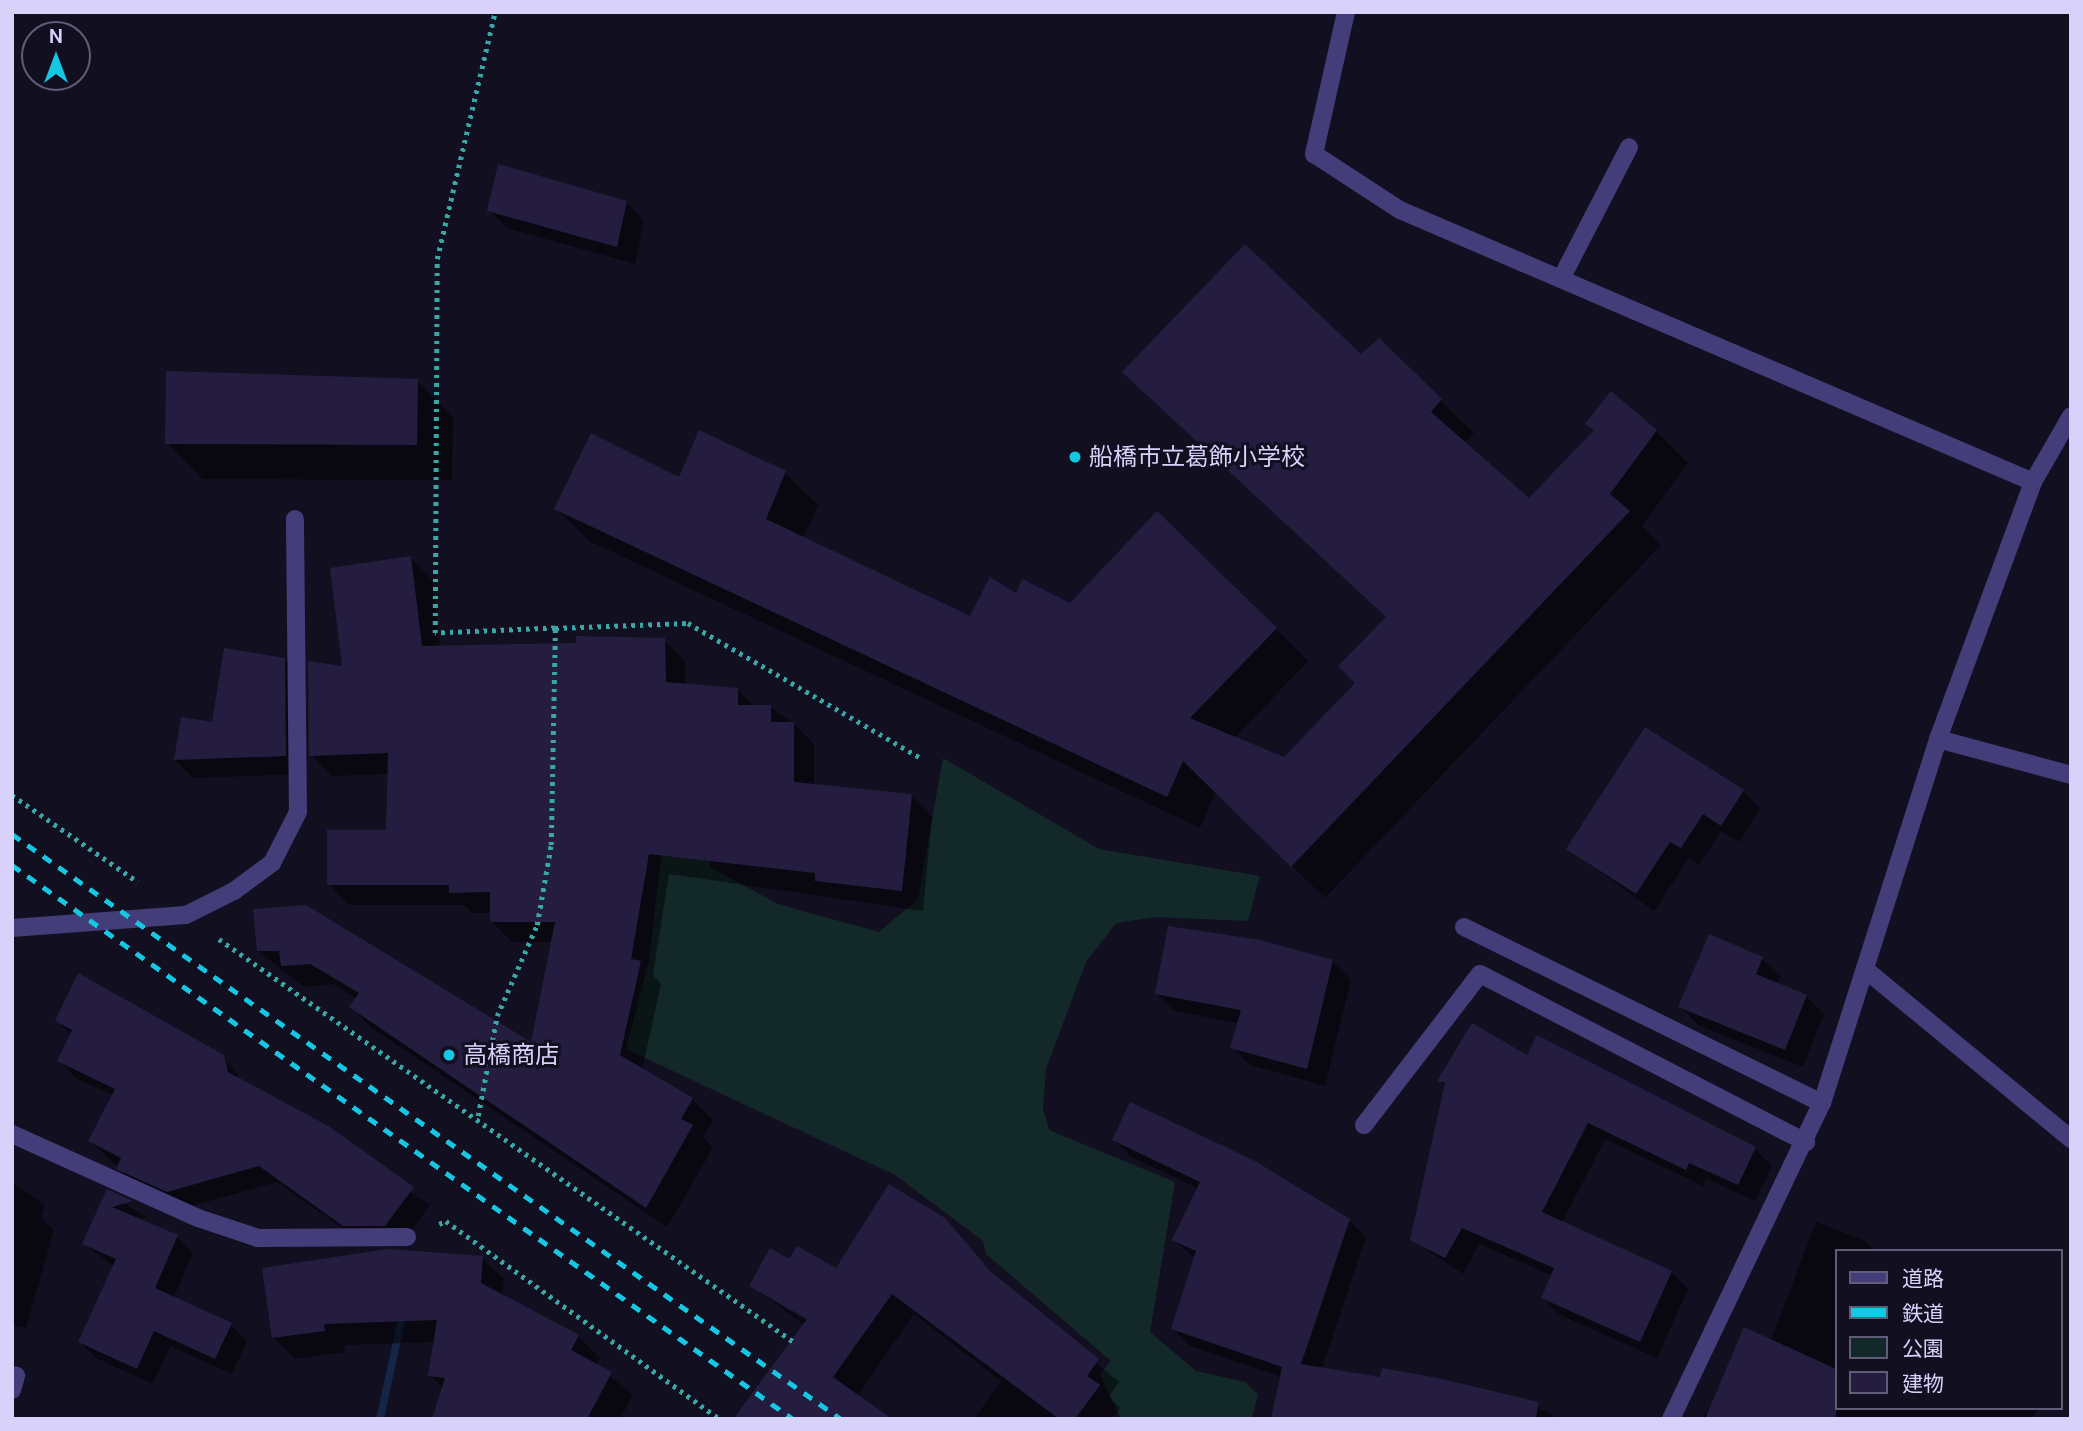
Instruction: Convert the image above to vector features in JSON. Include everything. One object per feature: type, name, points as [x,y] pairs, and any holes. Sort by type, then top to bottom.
[{"type":"street","points":[[1346,12],[1314,154],[1400,210],[1562,276],[2033,482]]},
{"type":"street","points":[[1562,276],[1629,147]]},
{"type":"street","points":[[1671,1419],[1806,1142],[1822,1103],[1938,739],[2033,482],[2071,416]]},
{"type":"street","points":[[12,928],[186,915],[234,891],[272,863],[298,812],[295,520]]},
{"type":"street","points":[[1938,739],[2071,775]]},
{"type":"street","points":[[1464,927],[1822,1103]]},
{"type":"street","points":[[1866,971],[2071,1139]]},
{"type":"street","points":[[1364,1125],[1480,974],[1806,1142]]},
{"type":"street","points":[[12,1134],[198,1218],[258,1238],[407,1237]]},
{"type":"path","points":[[495,12],[437,259],[435,633],[688,623],[919,757]]},
{"type":"path","points":[[478,1116],[497,1016],[537,925],[551,845],[555,628]]},
{"type":"path","points":[[12,796],[478,1116],[794,1342]]},
{"type":"path","points":[[407,1237],[446,1221],[720,1419]]},
{"type":"green space","points":[[943,758],[1099,849],[1260,876],[1248,921],[1155,917],[1116,923],[1086,962],[1046,1069],[1043,1108],[1049,1130],[1175,1182],[1150,1332],[1196,1371],[1245,1382],[1258,1394],[1252,1419],[1121,1419],[1100,1374],[1111,1361],[986,1254],[983,1241],[895,1175],[626,1049],[649,961],[671,773],[719,770],[710,867],[778,904],[879,932],[918,899]]},
{"type":"water","points":[[409,1268],[416,1269],[384,1419],[376,1419]]},
{"type":"building","points":[[498,164],[627,201],[617,247],[487,211]]},
{"type":"building","points":[[1245,244],[1361,354],[1379,338],[1442,399],[1431,412],[1529,498],[1594,430],[1585,424],[1611,391],[1657,430],[1610,494],[1630,511],[1291,867],[1183,761],[1167,797],[554,509],[591,433],[679,477],[699,430],[786,471],[766,519],[970,616],[990,577],[1016,593],[1022,579],[1070,603],[1157,511],[1277,628],[1190,718],[1284,757],[1355,683],[1338,666],[1386,617],[1122,372]]},
{"type":"building","points":[[166,371],[418,379],[417,445],[165,444]]},
{"type":"building","points":[[411,556],[422,646],[576,643],[576,636],[665,638],[666,682],[738,688],[738,705],[771,705],[771,722],[794,722],[794,782],[912,794],[902,891],[815,881],[815,873],[649,854],[631,959],[641,961],[620,1055],[693,1098],[681,1119],[693,1125],[646,1208],[349,1007],[359,993],[310,964],[281,966],[279,951],[257,951],[253,909],[306,905],[531,1042],[555,922],[490,922],[490,892],[449,893],[449,885],[327,885],[327,830],[386,830],[388,753],[309,756],[308,661],[342,666],[330,568]]},
{"type":"building","points":[[224,648],[285,658],[286,756],[174,760],[181,717],[212,722]]},
{"type":"building","points":[[1645,727],[1744,790],[1721,826],[1703,814],[1681,848],[1670,842],[1636,894],[1566,849]]},
{"type":"building","points":[[1168,926],[1260,940],[1333,960],[1307,1069],[1230,1048],[1241,1010],[1155,994]]},
{"type":"building","points":[[1709,934],[1763,957],[1756,974],[1807,995],[1785,1050],[1678,1007]]},
{"type":"building","points":[[78,973],[224,1055],[228,1072],[330,1127],[414,1187],[385,1226],[343,1226],[259,1166],[167,1192],[116,1169],[121,1158],[88,1141],[115,1089],[57,1061],[72,1030],[55,1021]]},
{"type":"building","points":[[1472,1023],[1527,1055],[1537,1035],[1756,1147],[1738,1185],[1689,1163],[1686,1170],[1588,1123],[1542,1212],[1672,1271],[1640,1342],[1541,1298],[1554,1268],[1462,1228],[1445,1258],[1410,1240],[1445,1083],[1437,1081]]},
{"type":"building","points":[[1130,1102],[1255,1161],[1350,1219],[1301,1364],[1380,1377],[1382,1368],[1438,1378],[1538,1402],[1536,1419],[1271,1419],[1282,1367],[1171,1329],[1196,1251],[1172,1240],[1200,1182],[1112,1140]]},
{"type":"building","points":[[889,1184],[945,1218],[990,1271],[1099,1359],[1087,1376],[1100,1385],[1075,1419],[1059,1419],[892,1294],[833,1377],[892,1419],[733,1419],[807,1319],[749,1286],[770,1248],[789,1259],[797,1246],[836,1268]]},
{"type":"building","points":[[107,1189],[133,1201],[112,1207],[178,1235],[155,1288],[232,1323],[215,1359],[154,1331],[137,1369],[78,1342],[116,1259],[82,1244]]},
{"type":"building","points":[[388,1249],[483,1256],[481,1283],[579,1335],[571,1350],[612,1372],[587,1419],[432,1419],[445,1378],[428,1376],[437,1320],[324,1324],[325,1331],[272,1338],[262,1268]]},
{"type":"building","points":[[1744,1327],[1834,1368],[1836,1419],[1705,1419]]},
{"type":"railway","points":[[12,834],[841,1419]]},
{"type":"railway","points":[[12,865],[793,1419]]},
{"type":"place","name":"船橋市立葛飾小学校","points":[[1075,457]]},
{"type":"place","name":"高橋商店","points":[[449,1055]]}]
